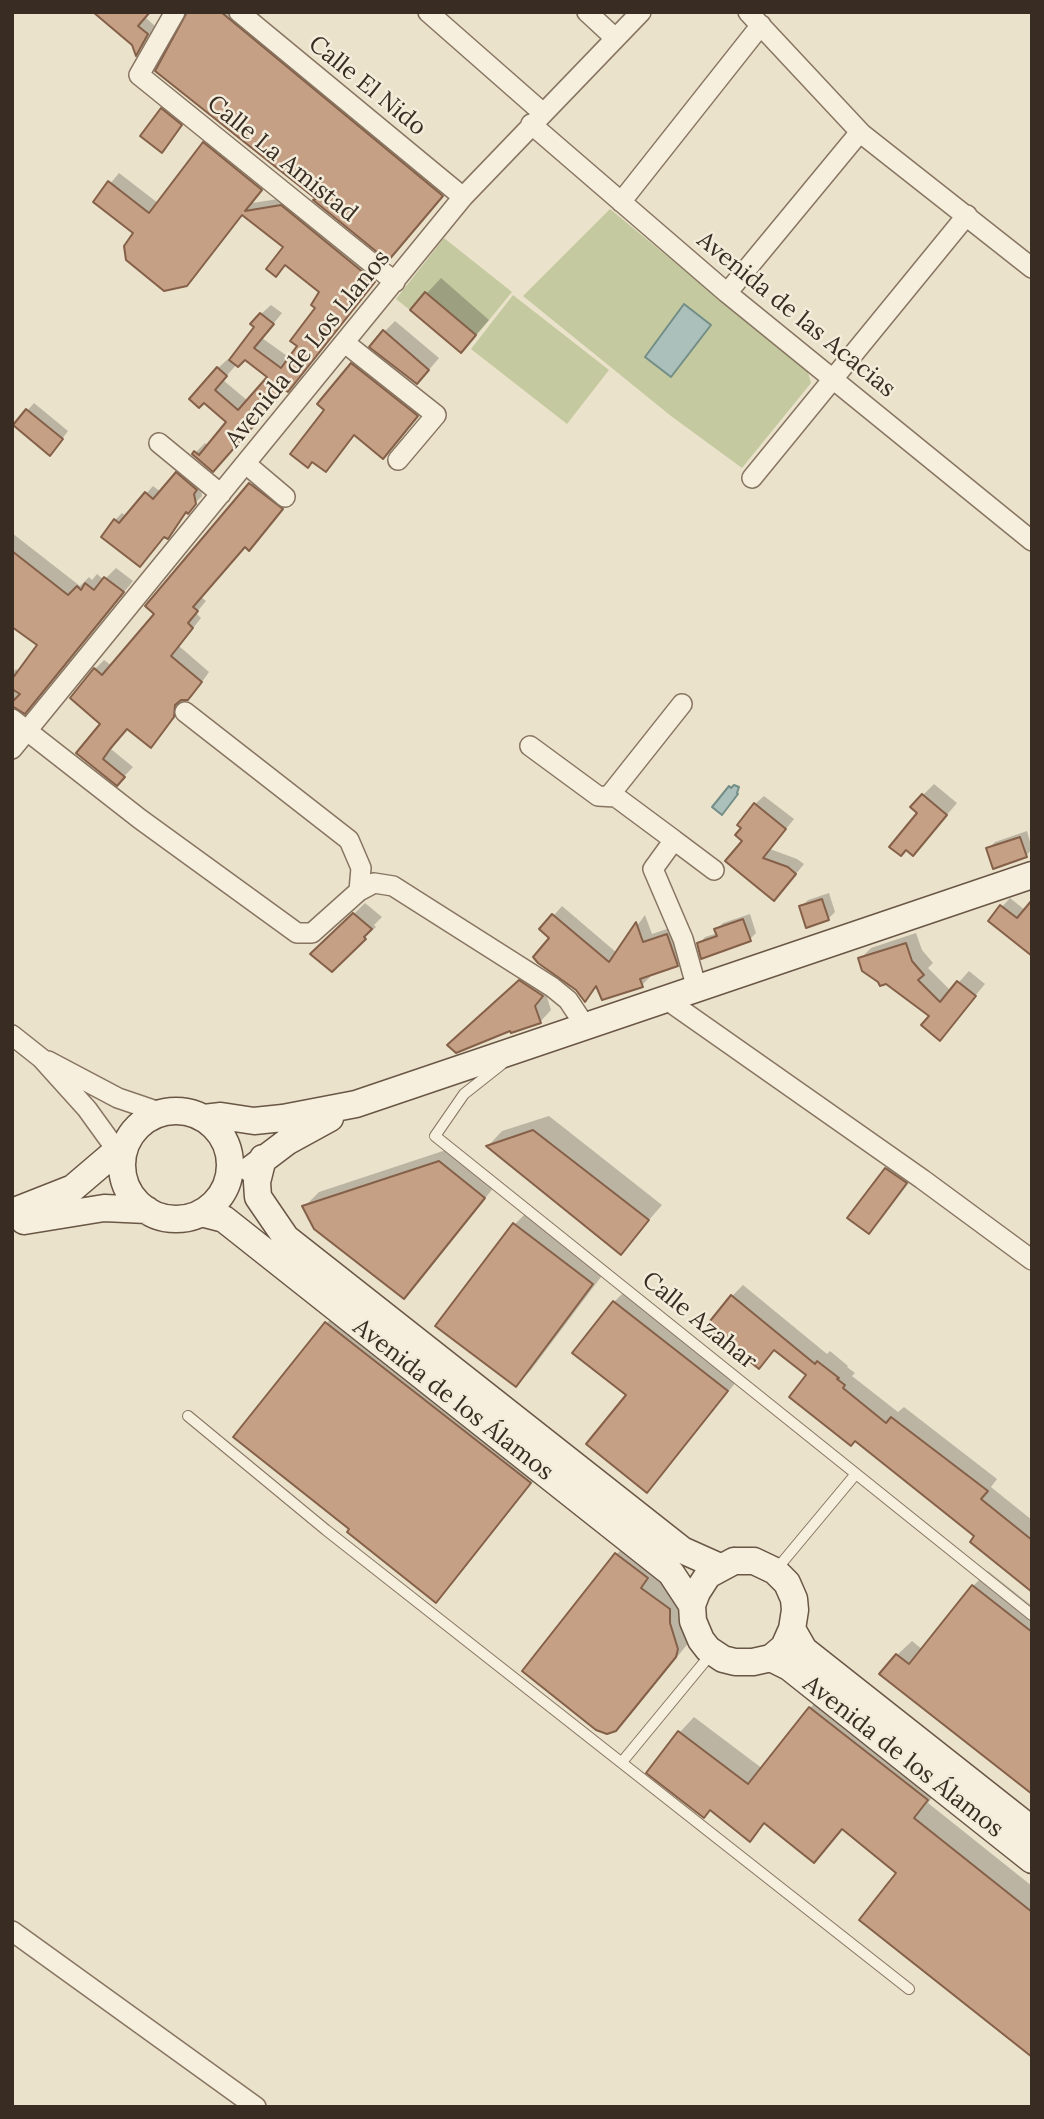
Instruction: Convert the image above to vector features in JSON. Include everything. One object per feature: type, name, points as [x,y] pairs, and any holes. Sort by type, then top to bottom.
[{"type":"street","name":"Calle La Amistad","points":[[175,12],[139,75],[395,282]]},
{"type":"street","name":"Calle El Nido","points":[[239,12],[463,197]]},
{"type":"street","name":"Avenida de las Acacias","points":[[428,12],[621,202],[727,293],[1032,541]]},
{"type":"street","points":[[587,12],[615,38]]},
{"type":"street","name":"Avenida de Los Llanos","points":[[12,749],[20,724],[221,494],[463,197],[641,12]]},
{"type":"street","points":[[621,202],[754,19],[860,132],[1032,268]]},
{"type":"street","points":[[727,293],[860,132]]},
{"type":"street","points":[[752,478],[967,215]]},
{"type":"street","points":[[345,343],[436,415],[398,460]]},
{"type":"street","points":[[159,443],[221,494]]},
{"type":"street","points":[[246,464],[285,497]]},
{"type":"street","points":[[609,796],[682,704]]},
{"type":"street","points":[[185,712],[349,840],[361,868],[359,891]]},
{"type":"street","points":[[20,724],[140,819],[297,933],[312,933],[359,891],[374,883],[393,886],[552,987],[568,1000],[586,1027]]},
{"type":"street","points":[[530,747],[598,796],[616,797],[714,870]]},
{"type":"street","points":[[674,840],[653,869],[683,939],[697,989]]},
{"type":"street","points":[[204,1118],[221,1116],[254,1121],[356,1104],[1032,875]]},
{"type":"street","points":[[667,1000],[922,1179],[1032,1260]]},
{"type":"street","points":[[12,1035],[41,1058],[122,1152],[125,1182],[133,1198],[147,1210],[164,1218],[183,1218],[201,1213],[227,1186],[288,1141],[356,1104]]},
{"type":"street","points":[[41,1058],[63,1067],[86,1083],[118,1098],[162,1113]]},
{"type":"street","points":[[12,1212],[73,1188],[122,1152],[136,1129],[148,1119],[176,1111],[204,1118],[224,1139],[230,1166],[227,1186]]},
{"type":"street","points":[[87,1176],[94,1160],[96,1144],[94,1118]]},
{"type":"street","name":"Avenida de los Álamos","points":[[264,1158],[257,1182],[258,1197],[286,1238]]},
{"type":"street","name":"Avenida de los Álamos","points":[[227,1186],[241,1203],[682,1550],[720,1567]]},
{"type":"street","points":[[12,1223],[52,1214],[104,1208],[147,1210]]},
{"type":"street","name":"Avenida de los Álamos","points":[[201,1213],[224,1219],[671,1573],[692,1605]]},
{"type":"street","points":[[734,1561],[754,1562],[775,1571],[786,1583],[794,1599],[792,1629],[783,1647],[771,1658],[735,1662],[713,1652],[701,1640],[693,1621],[692,1605],[696,1592],[708,1575],[720,1567],[734,1561]]},
{"type":"street","name":"Avenida de los Álamos","points":[[792,1629],[804,1650],[1032,1830]]},
{"type":"street","name":"Avenida de los Álamos","points":[[771,1658],[789,1667],[1032,1860]]},
{"type":"street","points":[[12,1931],[256,2107]]},
{"type":"lane","name":"Calle Azahar","points":[[520,1049],[464,1094],[435,1136],[1032,1615]]},
{"type":"lane","points":[[188,1416],[326,1530],[909,1989]]},
{"type":"lane","points":[[775,1571],[855,1475]]},
{"type":"lane","points":[[622,1762],[713,1652]]},
{"type":"green space","points":[[610,209],[808,372],[811,383],[742,468],[671,416],[523,296]]},
{"type":"green space","points":[[444,238],[512,292],[463,352],[396,299]]},
{"type":"green space","points":[[513,295],[609,370],[567,424],[471,349]]},
{"type":"water","points":[[684,304],[711,325],[671,377],[645,357]]},
{"type":"water","points":[[734,785],[739,787],[738,794],[722,815],[712,807],[729,786],[731,788]]},
{"type":"building","points":[[93,12],[150,12],[138,26],[148,34],[136,56],[132,45]]},
{"type":"building","points":[[187,12],[221,12],[443,196],[388,261],[313,200],[316,199],[155,71]]},
{"type":"building","points":[[161,108],[182,125],[162,153],[140,136]]},
{"type":"building","points":[[203,142],[262,190],[245,211],[281,205],[375,282],[288,392],[285,390],[213,472],[192,454],[194,451],[199,455],[226,422],[204,403],[199,408],[189,399],[217,367],[227,376],[215,390],[238,410],[267,377],[245,360],[238,367],[229,360],[254,327],[250,324],[260,313],[274,324],[254,348],[281,368],[297,346],[290,341],[315,308],[311,305],[319,292],[285,265],[276,277],[266,269],[283,247],[242,215],[187,286],[164,291],[126,260],[124,246],[133,233],[93,202],[108,181],[149,213]]},
{"type":"building","points":[[425,292],[476,335],[461,353],[410,310]]},
{"type":"building","points":[[383,330],[429,370],[417,384],[369,347]]},
{"type":"building","points":[[351,363],[418,416],[383,459],[354,435],[326,472],[312,462],[308,468],[290,454],[324,410],[317,404]]},
{"type":"building","points":[[26,409],[63,439],[50,456],[13,425]]},
{"type":"building","points":[[176,472],[197,490],[194,494],[196,504],[188,514],[186,512],[168,539],[164,537],[140,567],[101,537],[114,519],[119,523],[145,492],[153,499]]},
{"type":"building","points":[[249,483],[283,509],[249,551],[245,547],[193,607],[198,611],[188,623],[193,628],[171,656],[202,682],[188,700],[181,700],[175,705],[174,717],[151,748],[127,729],[110,749],[103,759],[125,777],[117,786],[76,753],[100,724],[70,698],[94,668],[102,675],[154,614],[145,606]]},
{"type":"building","points":[[12,551],[68,595],[77,586],[81,590],[85,583],[94,590],[104,577],[124,592],[25,714],[12,706],[12,702],[20,694],[12,689],[12,679],[37,645],[12,627]]},
{"type":"building","points":[[922,794],[947,815],[913,856],[906,850],[901,856],[889,847],[917,813],[910,807]]},
{"type":"building","points":[[754,803],[786,829],[763,858],[788,867],[796,874],[774,901],[725,861],[742,841],[735,835],[741,828],[737,825]]},
{"type":"building","points":[[1020,837],[1027,857],[993,869],[986,848]]},
{"type":"building","points":[[822,899],[829,920],[806,928],[799,906]]},
{"type":"building","points":[[1032,900],[1032,956],[988,921],[1000,905],[1017,918]]},
{"type":"building","points":[[353,913],[372,929],[364,937],[366,939],[332,972],[310,954]]},
{"type":"building","points":[[552,914],[609,962],[636,922],[643,942],[667,934],[678,966],[640,979],[643,987],[602,1000],[596,986],[585,1002],[576,990],[533,957],[549,938],[539,929]]},
{"type":"building","points":[[743,919],[751,941],[701,959],[697,943],[717,936],[714,929]]},
{"type":"building","points":[[906,943],[912,961],[924,975],[918,980],[940,1002],[957,981],[976,996],[940,1041],[921,1025],[929,1016],[886,984],[880,986],[862,971],[858,958]]},
{"type":"building","points":[[519,980],[543,996],[535,1006],[541,1023],[511,1033],[510,1031],[456,1053],[447,1045]]},
{"type":"building","points":[[533,1130],[649,1220],[621,1255],[486,1146]]},
{"type":"building","points":[[439,1161],[485,1198],[404,1299],[314,1229],[302,1206]]},
{"type":"building","points":[[885,1168],[907,1183],[869,1234],[847,1218]]},
{"type":"building","points":[[513,1223],[593,1284],[516,1387],[435,1326]]},
{"type":"building","points":[[731,1295],[815,1364],[817,1361],[839,1378],[837,1379],[845,1385],[843,1388],[886,1423],[891,1417],[988,1491],[981,1499],[1032,1540],[1032,1592],[970,1542],[974,1536],[855,1441],[851,1446],[789,1397],[806,1375],[774,1350],[759,1369],[706,1326]]},
{"type":"building","points":[[613,1301],[728,1391],[647,1493],[586,1444],[626,1395],[572,1353]]},
{"type":"building","points":[[325,1322],[531,1483],[436,1603],[347,1532],[349,1529],[233,1437]]},
{"type":"building","points":[[615,1553],[648,1578],[641,1588],[670,1609],[670,1623],[678,1649],[676,1657],[616,1731],[607,1734],[596,1730],[522,1671]]},
{"type":"building","points":[[972,1585],[1032,1632],[1032,1794],[879,1674],[896,1654],[909,1664]]},
{"type":"building","points":[[809,1707],[928,1800],[914,1818],[1032,1912],[1032,2057],[859,1920],[896,1873],[842,1829],[814,1863],[764,1823],[750,1842],[710,1810],[704,1818],[646,1773],[678,1731],[748,1784]]}]
